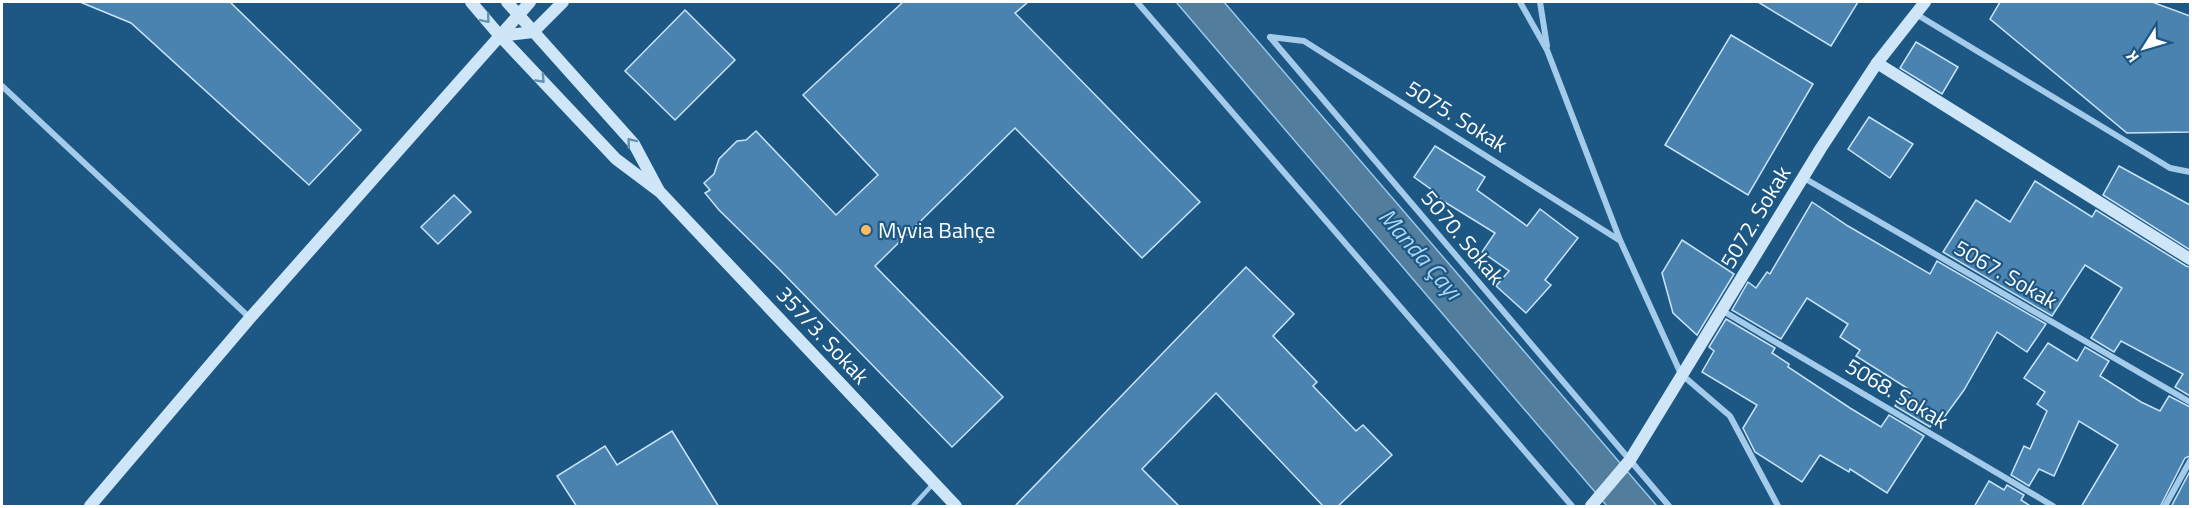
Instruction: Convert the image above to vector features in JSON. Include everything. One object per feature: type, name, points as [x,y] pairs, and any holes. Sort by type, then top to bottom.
[{"type":"street","name":"357/3. Sokak","points":[[471,2],[616,159],[660,192],[956,507]]},
{"type":"street","name":"357/3. Sokak","points":[[507,2],[634,144],[660,192]]},
{"type":"street","points":[[90,507],[250,318],[530,2]]},
{"type":"street","points":[[500,36],[533,32],[563,2]]},
{"type":"street","points":[[1137,2],[1572,507]]},
{"type":"street","points":[[1520,2],[1547,50],[1620,240],[1681,374],[1730,416],[1778,507]]},
{"type":"street","points":[[1540,2],[1547,50]]},
{"type":"street","name":"5072. Sokak","points":[[1590,507],[1630,460],[1821,148],[1876,63],[1925,2]]},
{"type":"street","points":[[1916,13],[2170,168],[2190,172]]},
{"type":"street","name":"5075. Sokak","points":[[1269,37],[1304,41],[1620,240]]},
{"type":"street","name":"5070. Sokak","points":[[1269,37],[1669,507]]},
{"type":"street","points":[[1876,63],[2190,259]]},
{"type":"street","points":[[2,86],[250,318]]},
{"type":"street","name":"5067. Sokak","points":[[1804,178],[2190,402]]},
{"type":"street","name":"5068. Sokak","points":[[1722,311],[2053,507]]},
{"type":"street","points":[[2165,507],[2190,460]]},
{"type":"lane","points":[[913,507],[933,483]]},
{"type":"water","name":"Manda Çayı","points":[[1176,2],[1224,2],[1657,506],[1607,506]]},
{"type":"building","points":[[80,2],[230,2],[361,130],[309,185],[131,23]]},
{"type":"building","name":"Myvia Bahçe","points":[[903,2],[1028,2],[1015,13],[1200,202],[1142,258],[1015,128],[875,266],[1003,397],[952,447],[719,210],[705,193],[710,190],[704,183],[714,174],[719,159],[737,141],[746,140],[756,131],[836,215],[878,175],[803,95]]},
{"type":"building","points":[[1758,2],[1858,2],[1831,46]]},
{"type":"building","points":[[2000,2],[2152,2],[2190,16],[2190,132],[2127,133],[1990,19]]},
{"type":"building","points":[[685,10],[735,60],[675,120],[625,71]]},
{"type":"building","points":[[1731,35],[1813,84],[1748,195],[1665,145]]},
{"type":"building","points":[[1916,42],[1958,67],[1942,94],[1900,68]]},
{"type":"building","points":[[1869,117],[1913,144],[1890,178],[1848,149]]},
{"type":"building","points":[[1435,146],[1485,177],[1477,190],[1527,226],[1540,209],[1578,238],[1545,280],[1551,285],[1526,313],[1496,286],[1509,271],[1482,252],[1495,233],[1430,193],[1432,190],[1414,177]]},
{"type":"building","points":[[2119,166],[2190,205],[2190,250],[2103,195]]},
{"type":"building","points":[[2035,181],[2092,217],[2096,210],[2190,267],[2190,396],[2175,387],[2183,374],[2121,341],[2114,352],[2091,338],[2122,288],[2085,265],[2052,316],[1943,252],[1976,200],[2010,222]]},
{"type":"building","points":[[454,195],[471,212],[438,244],[421,227]]},
{"type":"building","points":[[1812,202],[1930,274],[1937,261],[2046,324],[2027,352],[1997,332],[1964,390],[1940,423],[1935,419],[1930,427],[1895,406],[1907,388],[1856,356],[1860,350],[1840,337],[1848,324],[1807,298],[1781,339],[1732,310],[1748,282],[1756,288],[1767,272],[1770,274]]},
{"type":"building","points":[[1682,240],[1734,274],[1697,335],[1673,313],[1662,273]]},
{"type":"building","points":[[1246,267],[1294,314],[1273,336],[1317,382],[1313,386],[1356,431],[1363,425],[1392,455],[1337,507],[1324,507],[1216,393],[1142,469],[1180,507],[1014,507]]},
{"type":"building","points":[[1726,319],[1775,348],[1772,353],[1789,364],[1788,367],[1881,427],[1889,415],[1924,436],[1887,493],[1850,469],[1849,472],[1820,455],[1802,482],[1755,452],[1743,428],[1757,405],[1702,372],[1714,351],[1709,347]]},
{"type":"building","points":[[2048,343],[2077,361],[2085,347],[2109,361],[2100,376],[2160,411],[2169,396],[2190,407],[2190,456],[2185,458],[2160,507],[2081,507],[2118,445],[2079,421],[2054,476],[2039,469],[2029,486],[2011,475],[2024,446],[2030,449],[2047,411],[2037,404],[2045,392],[2024,378]]},
{"type":"building","points":[[672,431],[719,507],[577,507],[557,476],[605,446],[617,465]]},
{"type":"building","points":[[2190,471],[2190,507],[2171,507]]},
{"type":"building","points":[[1989,481],[2004,490],[2007,485],[2024,495],[2021,500],[2032,507],[1974,507]]},
{"type":"place","name":"Myvia Bahçe","points":[[866,230]]}]
